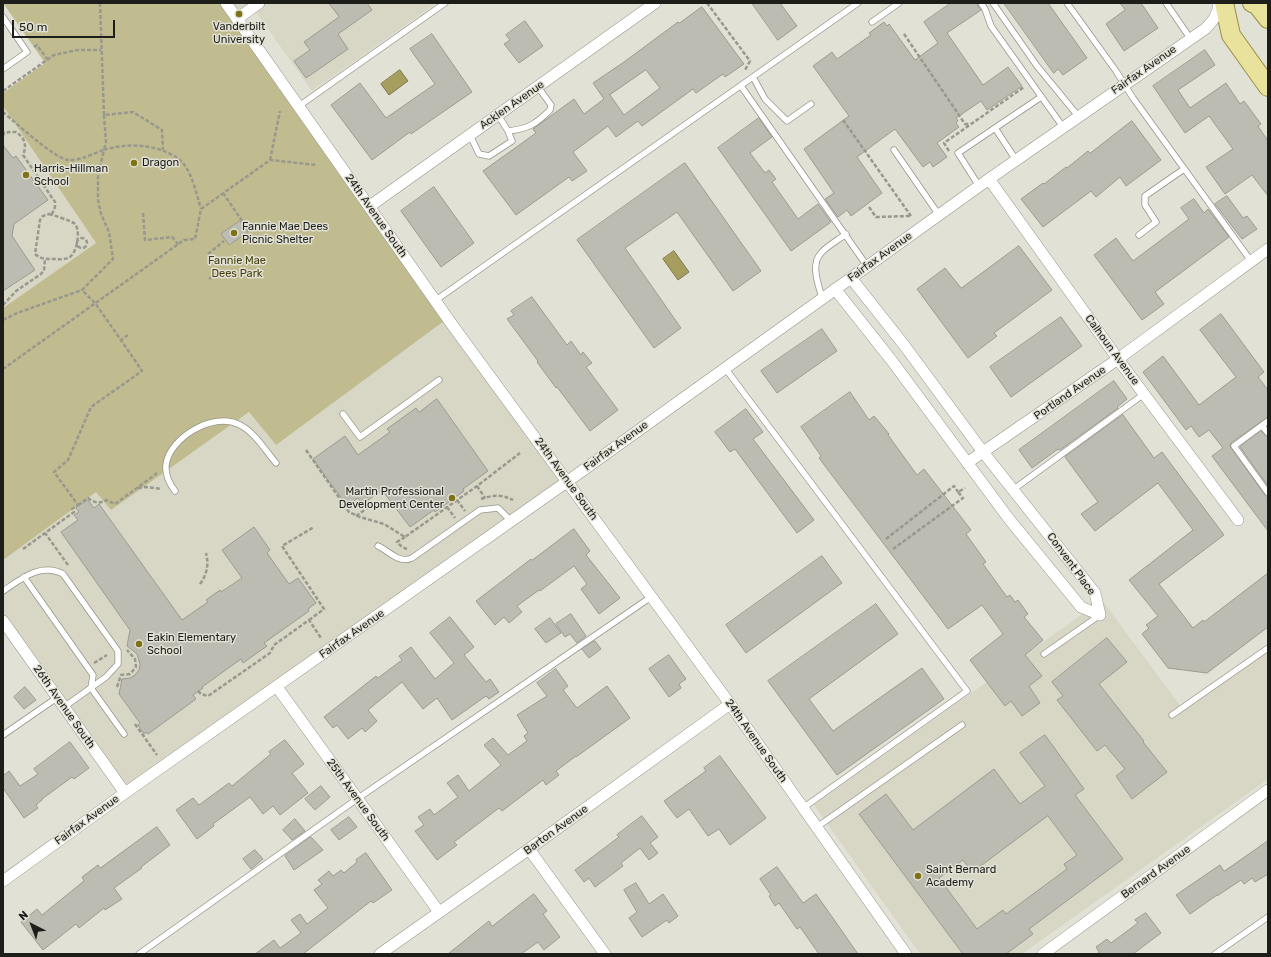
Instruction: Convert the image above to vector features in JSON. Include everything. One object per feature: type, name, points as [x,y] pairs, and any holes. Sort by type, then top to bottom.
[{"type":"main road","points":[[1224,3],[1231,35],[1268,87]]},
{"type":"main road","points":[[1252,3],[1257,5],[1268,19]]},
{"type":"street","name":"24th Avenue South","points":[[226,3],[436,300],[730,704],[906,954]]},
{"type":"street","points":[[237,19],[259,3]]},
{"type":"street","name":"Acklen Avenue","points":[[370,206],[655,3]]},
{"type":"street","name":"Fairfax Avenue","points":[[3,881],[125,793],[568,481],[979,186],[1205,29],[1213,22],[1219,12],[1219,3]]},
{"type":"street","name":"Calhoun Avenue","points":[[989,179],[1118,359],[1238,520]]},
{"type":"street","name":"Portland Avenue","points":[[966,463],[1118,359],[1268,249]]},
{"type":"street","name":"Convent Place","points":[[851,278],[909,352],[983,452],[1095,593],[1100,615]]},
{"type":"street","name":"Convent Place","points":[[836,289],[892,361],[966,463],[1009,519],[1081,607],[1100,615]]},
{"type":"street","name":"26th Avenue South","points":[[3,620],[125,793]]},
{"type":"street","name":"25th Avenue South","points":[[277,687],[439,912]]},
{"type":"street","name":"Barton Avenue","points":[[380,954],[730,704]]},
{"type":"street","name":"Bernard Avenue","points":[[1043,954],[1268,790]]},
{"type":"street","points":[[529,849],[605,954]]},
{"type":"lane","points":[[299,106],[445,3]]},
{"type":"lane","points":[[436,300],[858,3]]},
{"type":"lane","points":[[872,22],[899,3]]},
{"type":"lane","points":[[981,3],[985,9],[991,26],[1063,127]]},
{"type":"lane","points":[[993,3],[1037,66],[1079,117]]},
{"type":"lane","points":[[1066,3],[1251,261]]},
{"type":"lane","points":[[1166,3],[1190,38]]},
{"type":"lane","points":[[3,17],[27,52],[3,69]]},
{"type":"lane","points":[[753,77],[765,99],[787,121],[811,104]]},
{"type":"lane","points":[[741,86],[868,266]]},
{"type":"lane","points":[[508,131],[524,129],[541,119],[550,110],[551,105],[538,87]]},
{"type":"lane","points":[[979,186],[958,153],[1041,97]]},
{"type":"lane","points":[[470,135],[479,154],[489,156],[512,141],[508,131],[498,115]]},
{"type":"lane","points":[[995,128],[1016,160]]},
{"type":"lane","points":[[894,150],[939,215]]},
{"type":"lane","points":[[1139,235],[1156,222],[1145,205],[1146,196],[1184,169]]},
{"type":"lane","points":[[822,298],[817,279],[816,262],[820,254],[846,234]]},
{"type":"lane","points":[[725,368],[967,691],[803,808]]},
{"type":"lane","points":[[343,414],[360,437],[439,380]]},
{"type":"lane","points":[[1014,490],[1144,394]]},
{"type":"lane","points":[[175,491],[168,478],[167,462],[175,446],[190,432],[209,422],[226,421],[237,423],[253,435],[276,463]]},
{"type":"lane","points":[[1268,421],[1234,446],[1268,493]]},
{"type":"lane","points":[[1262,426],[1268,433]]},
{"type":"lane","points":[[378,546],[401,559],[406,560],[412,558],[480,510],[498,508],[510,521]]},
{"type":"lane","points":[[3,591],[24,577],[43,569],[56,570],[63,574],[118,651],[118,664],[106,677],[64,707]]},
{"type":"lane","points":[[24,577],[93,675],[91,688],[124,734]]},
{"type":"lane","points":[[139,954],[357,799],[651,597]]},
{"type":"lane","points":[[1044,654],[1100,615]]},
{"type":"lane","points":[[1172,715],[1268,648]]},
{"type":"lane","points":[[3,735],[58,697]]},
{"type":"lane","points":[[817,827],[962,725]]},
{"type":"lane","points":[[1215,954],[1268,917]]},
{"type":"path","points":[[3,320],[18,313],[82,290],[113,259],[108,232],[101,214],[98,200],[98,175],[106,142],[100,3]]},
{"type":"path","points":[[707,3],[750,61],[744,71]]},
{"type":"path","points":[[904,34],[965,124],[972,124]]},
{"type":"path","points":[[27,52],[37,45],[47,59]]},
{"type":"path","points":[[3,91],[54,55],[70,50],[102,50]]},
{"type":"path","points":[[270,160],[280,111]]},
{"type":"path","points":[[3,112],[57,155],[66,159],[72,160],[84,157],[113,147],[138,145],[163,150],[183,164],[193,182],[201,209],[195,239],[184,240],[178,244],[3,369]]},
{"type":"path","points":[[104,115],[133,112],[162,130],[163,150]]},
{"type":"path","points":[[843,120],[911,216],[876,217],[869,206]]},
{"type":"path","points":[[3,131],[4,134],[16,132],[24,140],[25,146],[23,155],[55,202],[55,207],[52,214]]},
{"type":"path","points":[[201,209],[270,160],[317,164]]},
{"type":"path","points":[[223,193],[249,231]]},
{"type":"path","points":[[52,214],[75,224],[77,230],[77,242],[75,252],[70,257],[65,259],[45,259],[37,256],[35,252],[40,220],[43,216],[52,214]]},
{"type":"path","points":[[143,214],[145,240],[172,237],[178,244]]},
{"type":"path","points":[[82,238],[86,239],[87,244],[81,248],[78,246],[77,242],[82,238]]},
{"type":"path","points":[[208,254],[224,241]]},
{"type":"path","points":[[3,305],[16,291],[41,274],[44,270],[45,259]]},
{"type":"path","points":[[210,279],[221,271]]},
{"type":"path","points":[[78,505],[54,472],[68,460],[91,407],[142,371],[95,303],[82,290]]},
{"type":"path","points":[[121,340],[128,335]]},
{"type":"path","points":[[306,450],[349,512],[356,516],[384,524],[404,537],[477,486],[520,453]]},
{"type":"path","points":[[23,549],[74,512],[72,509],[88,498],[92,502],[102,503],[106,500],[115,504],[138,488],[157,472]]},
{"type":"path","points":[[477,486],[485,498]]},
{"type":"path","points":[[886,539],[954,486],[963,498],[893,549]]},
{"type":"path","points":[[138,488],[146,487],[161,489]]},
{"type":"path","points":[[958,492],[965,488]]},
{"type":"path","points":[[456,500],[464,510]]},
{"type":"path","points":[[356,516],[373,504]]},
{"type":"path","points":[[447,507],[454,517]]},
{"type":"path","points":[[198,691],[201,694],[208,696],[270,653],[274,645],[324,609],[282,546],[314,527]]},
{"type":"path","points":[[45,533],[68,566]]},
{"type":"path","points":[[200,584],[204,579],[208,565],[206,553]]},
{"type":"path","points":[[309,620],[322,638]]},
{"type":"path","points":[[117,687],[121,676],[130,674],[136,667],[136,659],[126,648]]},
{"type":"path","points":[[103,657],[107,655]]},
{"type":"path","points":[[135,724],[157,755]]},
{"type":"shaded area","points":[[226,3],[437,3],[312,91],[253,8],[237,19]]},
{"type":"shaded area","points":[[400,70],[408,81],[389,95],[381,84]]},
{"type":"shaded area","name":"Harris-Hillman School","points":[[3,106],[96,243],[3,308]]},
{"type":"shaded area","points":[[387,230],[568,481],[125,793],[3,621],[3,511]]},
{"type":"shaded area","points":[[674,251],[689,272],[678,280],[663,259]]},
{"type":"shaded area","points":[[1102,600],[1182,708],[1268,648],[1268,779],[1022,954],[920,954],[814,805]]},
{"type":"green space","name":"Fannie Mae Dees Park","points":[[3,3],[227,3],[448,318],[276,445],[249,412],[111,510],[96,492],[3,560],[3,308],[96,243],[3,106],[3,93],[45,63]]},
{"type":"building","points":[[329,3],[367,3],[372,10],[338,34],[348,49],[306,78],[294,61],[310,50],[304,42],[339,17]]},
{"type":"building","points":[[752,3],[780,3],[797,26],[778,40]]},
{"type":"building","points":[[951,3],[976,3],[981,10],[947,33],[983,85],[1008,67],[1022,86],[987,110],[981,101],[956,118],[958,121],[956,123],[959,127],[937,143],[947,157],[933,167],[930,162],[923,167],[895,129],[857,157],[882,193],[851,216],[847,210],[838,217],[825,199],[834,193],[804,149],[849,116],[813,66],[832,52],[837,59],[871,35],[869,33],[884,22],[887,26],[889,24],[915,60],[938,43],[924,22]]},
{"type":"building","points":[[1004,3],[1048,3],[1087,58],[1063,75],[1058,69],[1054,73]]},
{"type":"building","points":[[1120,3],[1141,3],[1158,28],[1124,51],[1106,24],[1125,10]]},
{"type":"building","points":[[702,7],[744,64],[725,77],[723,74],[696,93],[693,89],[642,126],[638,121],[616,137],[608,126],[573,152],[587,171],[572,181],[569,177],[516,215],[483,171],[536,133],[533,129],[574,99],[584,114],[604,99],[593,83],[678,22],[679,23]],"holes":[[[646,70],[660,88],[624,115],[610,95]]]},
{"type":"building","points":[[525,21],[543,46],[519,63],[504,44],[510,40],[506,35]]},
{"type":"building","points":[[432,34],[472,92],[411,134],[410,132],[372,160],[331,105],[360,83],[386,118],[435,84],[410,49]]},
{"type":"building","points":[[1205,50],[1215,65],[1178,90],[1190,108],[1226,83],[1240,104],[1244,101],[1261,124],[1258,126],[1268,141],[1268,196],[1252,175],[1225,194],[1206,167],[1233,149],[1209,116],[1185,133],[1153,86]]},
{"type":"building","points":[[759,118],[772,137],[750,153],[765,173],[769,170],[776,179],[772,182],[798,219],[818,204],[831,222],[791,251],[718,148]]},
{"type":"building","points":[[1132,121],[1161,160],[1126,186],[1120,177],[1096,197],[1091,191],[1043,227],[1021,199],[1066,167],[1067,168],[1088,151],[1090,153]]},
{"type":"building","points":[[3,145],[13,158],[16,156],[48,200],[14,224],[12,236],[35,270],[3,291]]},
{"type":"building","points":[[685,163],[761,271],[733,291],[677,212],[625,248],[681,328],[654,348],[577,240]]},
{"type":"building","points":[[434,187],[474,243],[441,267],[401,211]]},
{"type":"building","points":[[1227,196],[1243,218],[1247,216],[1257,229],[1242,239],[1215,204]]},
{"type":"building","points":[[1194,199],[1204,213],[1208,209],[1229,237],[1155,292],[1164,304],[1142,320],[1094,255],[1116,238],[1133,261],[1189,219],[1181,208]]},
{"type":"building","name":"Fannie Mae Dees Picnic Shelter","points":[[240,221],[248,232],[229,245],[221,234]]},
{"type":"building","points":[[1019,246],[1052,290],[994,333],[997,336],[968,358],[917,289],[945,268],[961,288]]},
{"type":"building","points":[[532,297],[567,345],[571,341],[581,355],[583,352],[592,363],[586,367],[618,410],[590,431],[557,387],[556,388],[507,319],[514,315],[511,311]]},
{"type":"building","points":[[1221,314],[1264,372],[1258,377],[1268,390],[1268,417],[1231,443],[1230,446],[1265,495],[1268,497],[1268,531],[1212,456],[1223,448],[1209,430],[1199,437],[1191,426],[1186,430],[1143,372],[1163,356],[1199,405],[1236,377],[1200,330]]},
{"type":"building","points":[[1061,317],[1082,346],[1011,397],[990,367]]},
{"type":"building","points":[[822,329],[837,351],[777,393],[761,371]]},
{"type":"building","points":[[1114,381],[1127,399],[1117,407],[1118,408],[1060,450],[1058,449],[1032,468],[1019,450]]},
{"type":"building","points":[[850,392],[869,420],[874,416],[889,434],[888,435],[917,475],[924,469],[971,530],[966,534],[986,562],[983,564],[1007,597],[1010,595],[1015,602],[1018,600],[1028,614],[1024,617],[1043,640],[1025,655],[1042,676],[1029,686],[1040,703],[1022,716],[1011,701],[1005,706],[970,660],[1003,634],[982,605],[948,629],[819,458],[821,456],[801,427]]},
{"type":"building","points":[[437,399],[488,471],[435,512],[434,510],[410,527],[382,490],[363,504],[358,498],[347,506],[313,459],[345,436],[358,455],[390,432],[387,429],[416,408],[419,412]]},
{"type":"building","points":[[746,409],[763,432],[753,439],[814,520],[797,533],[735,449],[730,452],[715,432]]},
{"type":"building","points":[[1123,415],[1154,458],[1162,452],[1224,535],[1159,584],[1193,628],[1203,620],[1204,622],[1268,573],[1268,627],[1207,673],[1168,668],[1142,634],[1149,628],[1146,625],[1158,616],[1129,580],[1193,530],[1158,483],[1095,531],[1081,514],[1098,502],[1065,457]]},
{"type":"building","points":[[1261,431],[1268,437],[1268,486],[1240,447]]},
{"type":"building","points":[[88,500],[94,508],[99,504],[182,620],[208,602],[206,600],[220,590],[221,592],[242,578],[222,550],[254,527],[270,550],[267,553],[289,584],[298,578],[316,603],[308,609],[309,611],[264,643],[267,646],[243,663],[241,659],[193,695],[196,699],[148,734],[147,732],[144,734],[138,725],[140,723],[119,694],[122,679],[130,678],[139,670],[140,664],[137,654],[127,646],[130,630],[61,532],[78,520],[74,515],[79,512],[76,508]]},
{"type":"building","points":[[574,529],[590,551],[586,555],[620,598],[599,614],[581,589],[587,584],[574,566],[517,606],[522,612],[509,623],[504,617],[495,625],[476,601],[531,559],[532,560]]},
{"type":"building","points":[[822,556],[842,583],[746,653],[726,625]]},
{"type":"building","points":[[876,604],[898,634],[809,699],[833,731],[922,668],[944,699],[837,775],[768,681]]},
{"type":"building","points":[[571,614],[586,636],[577,643],[570,634],[565,637],[556,624]]},
{"type":"building","points":[[450,617],[474,647],[464,655],[486,682],[490,679],[499,692],[489,699],[486,696],[452,720],[437,698],[423,709],[402,682],[368,710],[377,721],[365,732],[362,728],[348,739],[337,725],[333,728],[324,717],[376,676],[378,678],[402,660],[399,656],[411,647],[435,679],[454,663],[430,633]]},
{"type":"building","points":[[550,618],[561,633],[546,643],[535,629]]},
{"type":"building","points":[[1107,638],[1127,662],[1099,684],[1167,772],[1132,799],[1116,776],[1125,769],[1105,745],[1097,751],[1057,700],[1063,696],[1052,682]]},
{"type":"building","points":[[595,641],[601,649],[589,658],[582,649]]},
{"type":"building","points":[[669,655],[686,679],[679,684],[681,688],[669,697],[649,669]]},
{"type":"building","points":[[556,669],[568,686],[563,690],[577,708],[607,686],[630,718],[556,771],[559,775],[546,785],[543,780],[502,811],[499,808],[454,842],[457,845],[437,860],[415,831],[424,825],[418,817],[430,809],[434,815],[458,797],[447,783],[458,775],[469,791],[501,765],[484,745],[493,738],[508,755],[527,741],[524,736],[528,733],[517,715],[547,696],[537,683]]},
{"type":"building","points":[[25,687],[36,700],[24,709],[14,697]]},
{"type":"building","points":[[1045,735],[1084,789],[1075,795],[1123,859],[1029,929],[1033,934],[1006,954],[963,954],[859,814],[886,794],[913,830],[994,769],[1020,804],[1045,786],[1020,753]],"holes":[[[1048,816],[1077,855],[1064,864],[1067,869],[1006,914],[1003,910],[977,929],[939,878],[963,860],[972,872]]]},
{"type":"building","points":[[285,740],[304,764],[292,773],[308,793],[280,815],[273,806],[263,814],[250,797],[213,824],[214,826],[197,839],[176,810],[193,798],[199,805],[229,783],[232,786],[271,754],[269,752]]},
{"type":"building","points":[[70,742],[89,768],[74,779],[72,777],[42,799],[36,805],[38,808],[24,818],[3,788],[3,776],[9,771],[20,786],[38,774],[34,769]]},
{"type":"building","points":[[720,756],[766,818],[730,845],[719,829],[708,836],[689,809],[677,818],[664,801],[706,771],[704,768]]},
{"type":"building","points":[[321,786],[330,797],[315,810],[305,799]]},
{"type":"building","points":[[642,816],[658,837],[650,843],[658,853],[649,860],[640,848],[621,863],[623,866],[595,887],[589,878],[584,882],[575,870],[619,837],[617,835]]},
{"type":"building","points":[[349,817],[357,827],[339,840],[331,830]]},
{"type":"building","points":[[295,819],[305,831],[292,840],[283,830]]},
{"type":"building","points":[[157,827],[170,845],[114,888],[122,899],[105,910],[104,908],[79,928],[76,924],[43,950],[21,922],[37,909],[42,915],[84,881],[82,877],[98,865],[100,868]]},
{"type":"building","points":[[311,837],[323,850],[294,870],[285,856]]},
{"type":"building","points":[[1268,841],[1268,874],[1255,882],[1252,878],[1244,884],[1241,880],[1190,914],[1176,895],[1220,865],[1224,871]]},
{"type":"building","points":[[255,850],[263,859],[251,869],[243,859]]},
{"type":"building","points":[[366,853],[392,890],[373,903],[371,901],[303,954],[255,954],[274,940],[280,948],[301,933],[291,920],[300,914],[307,924],[328,908],[314,890],[322,884],[318,880],[329,871],[333,876],[341,870],[344,873],[357,862],[356,860]]},
{"type":"building","points":[[777,867],[803,903],[816,894],[858,954],[819,954],[800,927],[797,929],[779,903],[775,906],[769,896],[771,895],[760,879]]},
{"type":"building","points":[[636,883],[649,904],[663,894],[678,916],[669,923],[667,920],[642,937],[629,918],[637,912],[624,890]]},
{"type":"building","points":[[534,894],[547,911],[543,914],[560,937],[544,950],[538,942],[521,954],[448,954],[489,921],[492,926]]},
{"type":"building","points":[[1146,913],[1161,933],[1133,954],[1097,954],[1099,952],[1096,947],[1107,939],[1111,943],[1138,923],[1135,920]]},
{"type":"place","name":"Vanderbilt University","points":[[239,14]]},
{"type":"place","name":"Dragon","points":[[134,163]]},
{"type":"place","name":"Harris-Hillman School","points":[[26,175]]},
{"type":"place","name":"Fannie Mae Dees Picnic Shelter","points":[[234,233]]},
{"type":"place","name":"Martin Professional Development Center","points":[[452,498]]},
{"type":"place","name":"Eakin Elementary School","points":[[139,644]]},
{"type":"place","name":"Saint Bernard Academy","points":[[918,876]]}]
